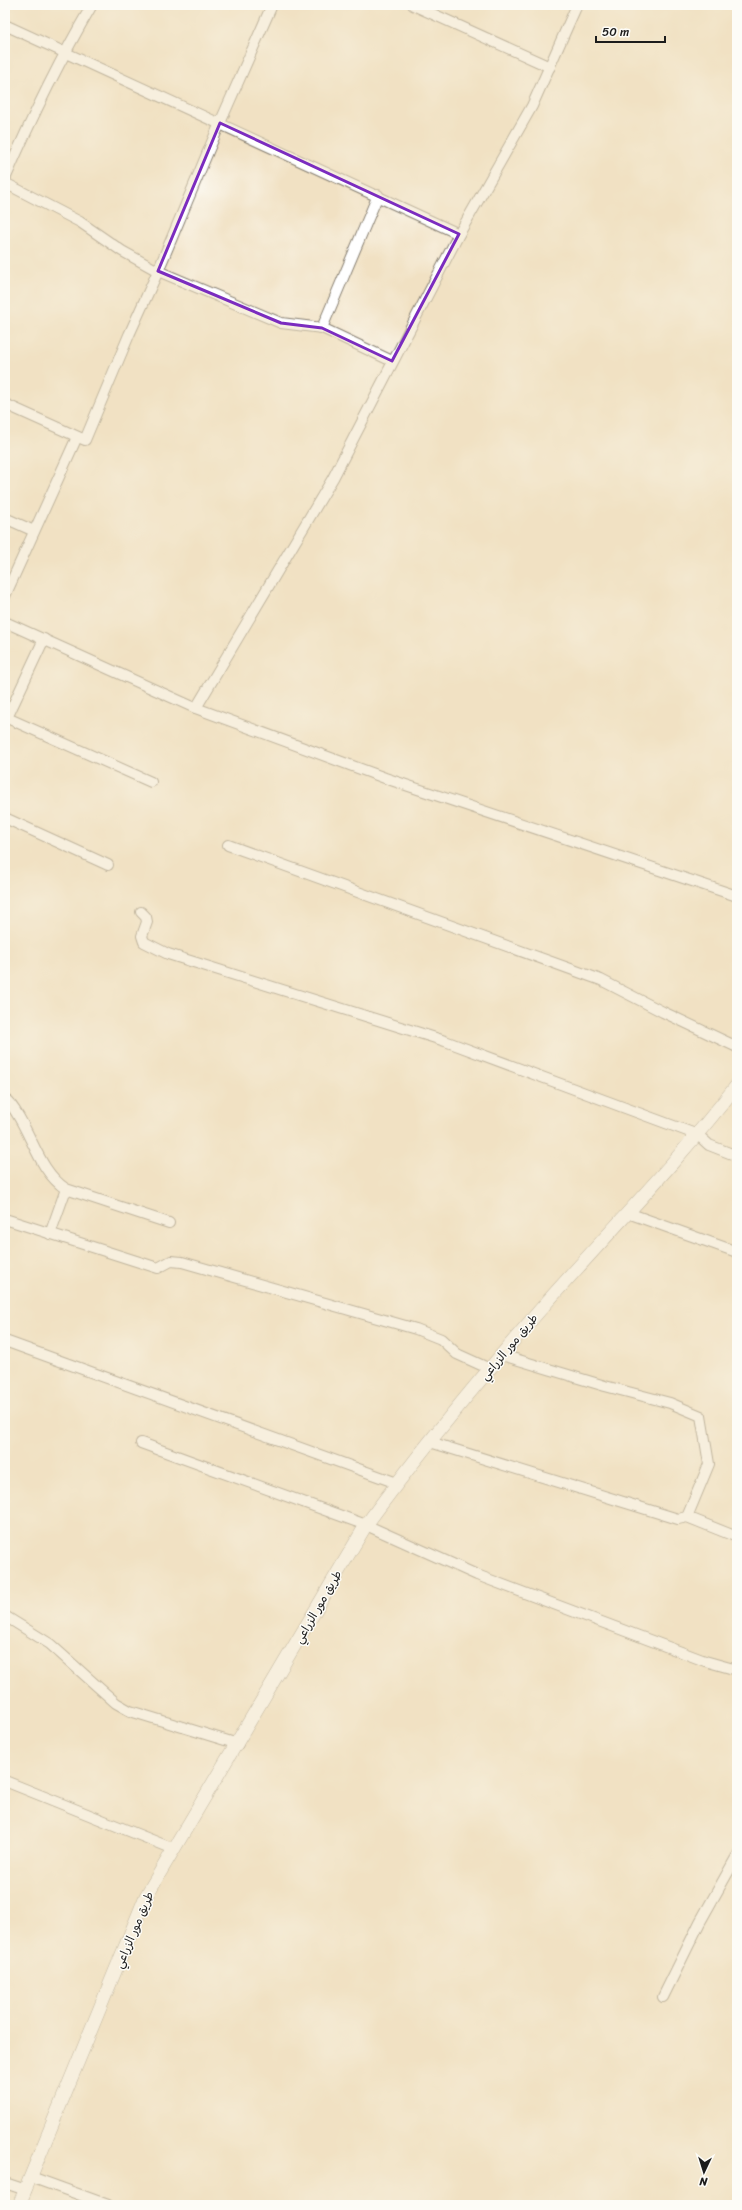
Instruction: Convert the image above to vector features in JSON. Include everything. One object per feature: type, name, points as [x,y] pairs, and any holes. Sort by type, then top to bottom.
[{"type":"street","points":[[5,178],[34,112],[64,52],[92,5]]},
{"type":"street","points":[[5,404],[85,440],[272,5]]},
{"type":"street","points":[[413,5],[430,8],[550,67]]},
{"type":"street","points":[[196,708],[319,505],[392,361],[459,234],[528,113],[577,5]]},
{"type":"street","points":[[5,25],[378,195],[459,234]]},
{"type":"street","points":[[5,183],[80,222],[122,251],[158,271],[281,323],[322,328],[392,361]]},
{"type":"street","points":[[322,328],[378,195]]},
{"type":"street","points":[[5,596],[77,437]]},
{"type":"street","points":[[5,518],[34,531]]},
{"type":"street","points":[[5,622],[196,708],[385,778],[737,896]]},
{"type":"street","points":[[44,639],[6,718],[151,782]]},
{"type":"street","points":[[5,818],[108,865]]},
{"type":"street","points":[[228,845],[601,980],[663,1012],[737,1047]]},
{"type":"street","points":[[141,912],[146,916],[147,922],[142,936],[144,942],[168,954],[445,1041],[698,1135],[709,1145],[737,1156]]},
{"type":"street","name":"طريق مور الزراعي","points":[[19,2205],[146,1896],[202,1800],[238,1744],[366,1525],[397,1483],[490,1369],[698,1135],[737,1086]]},
{"type":"street","points":[[5,1099],[13,1107],[27,1130],[40,1160],[58,1184],[66,1190],[169,1224]]},
{"type":"street","points":[[50,1234],[66,1190]]},
{"type":"street","points":[[628,1213],[737,1252]]},
{"type":"street","points":[[5,1219],[158,1268],[171,1261],[182,1262],[416,1329],[441,1339],[457,1354],[490,1369]]},
{"type":"street","points":[[5,1341],[397,1483]]},
{"type":"street","points":[[502,1355],[605,1386],[670,1403],[701,1416],[709,1464],[686,1517]]},
{"type":"street","points":[[430,1442],[678,1519],[686,1517],[737,1537]]},
{"type":"street","points":[[141,1443],[366,1525],[477,1575],[705,1661],[737,1670]]},
{"type":"street","points":[[5,1616],[50,1644],[116,1702],[130,1711],[238,1744]]},
{"type":"street","points":[[5,1781],[174,1849]]},
{"type":"street","points":[[663,1997],[700,1922],[737,1856]]},
{"type":"street","points":[[31,2176],[108,2205]]},
{"type":"street","points":[[5,2183],[26,2190]]},
{"type":"highlighted area","points":[[220,123],[459,234],[392,361],[322,328],[281,323],[158,271]]}]
